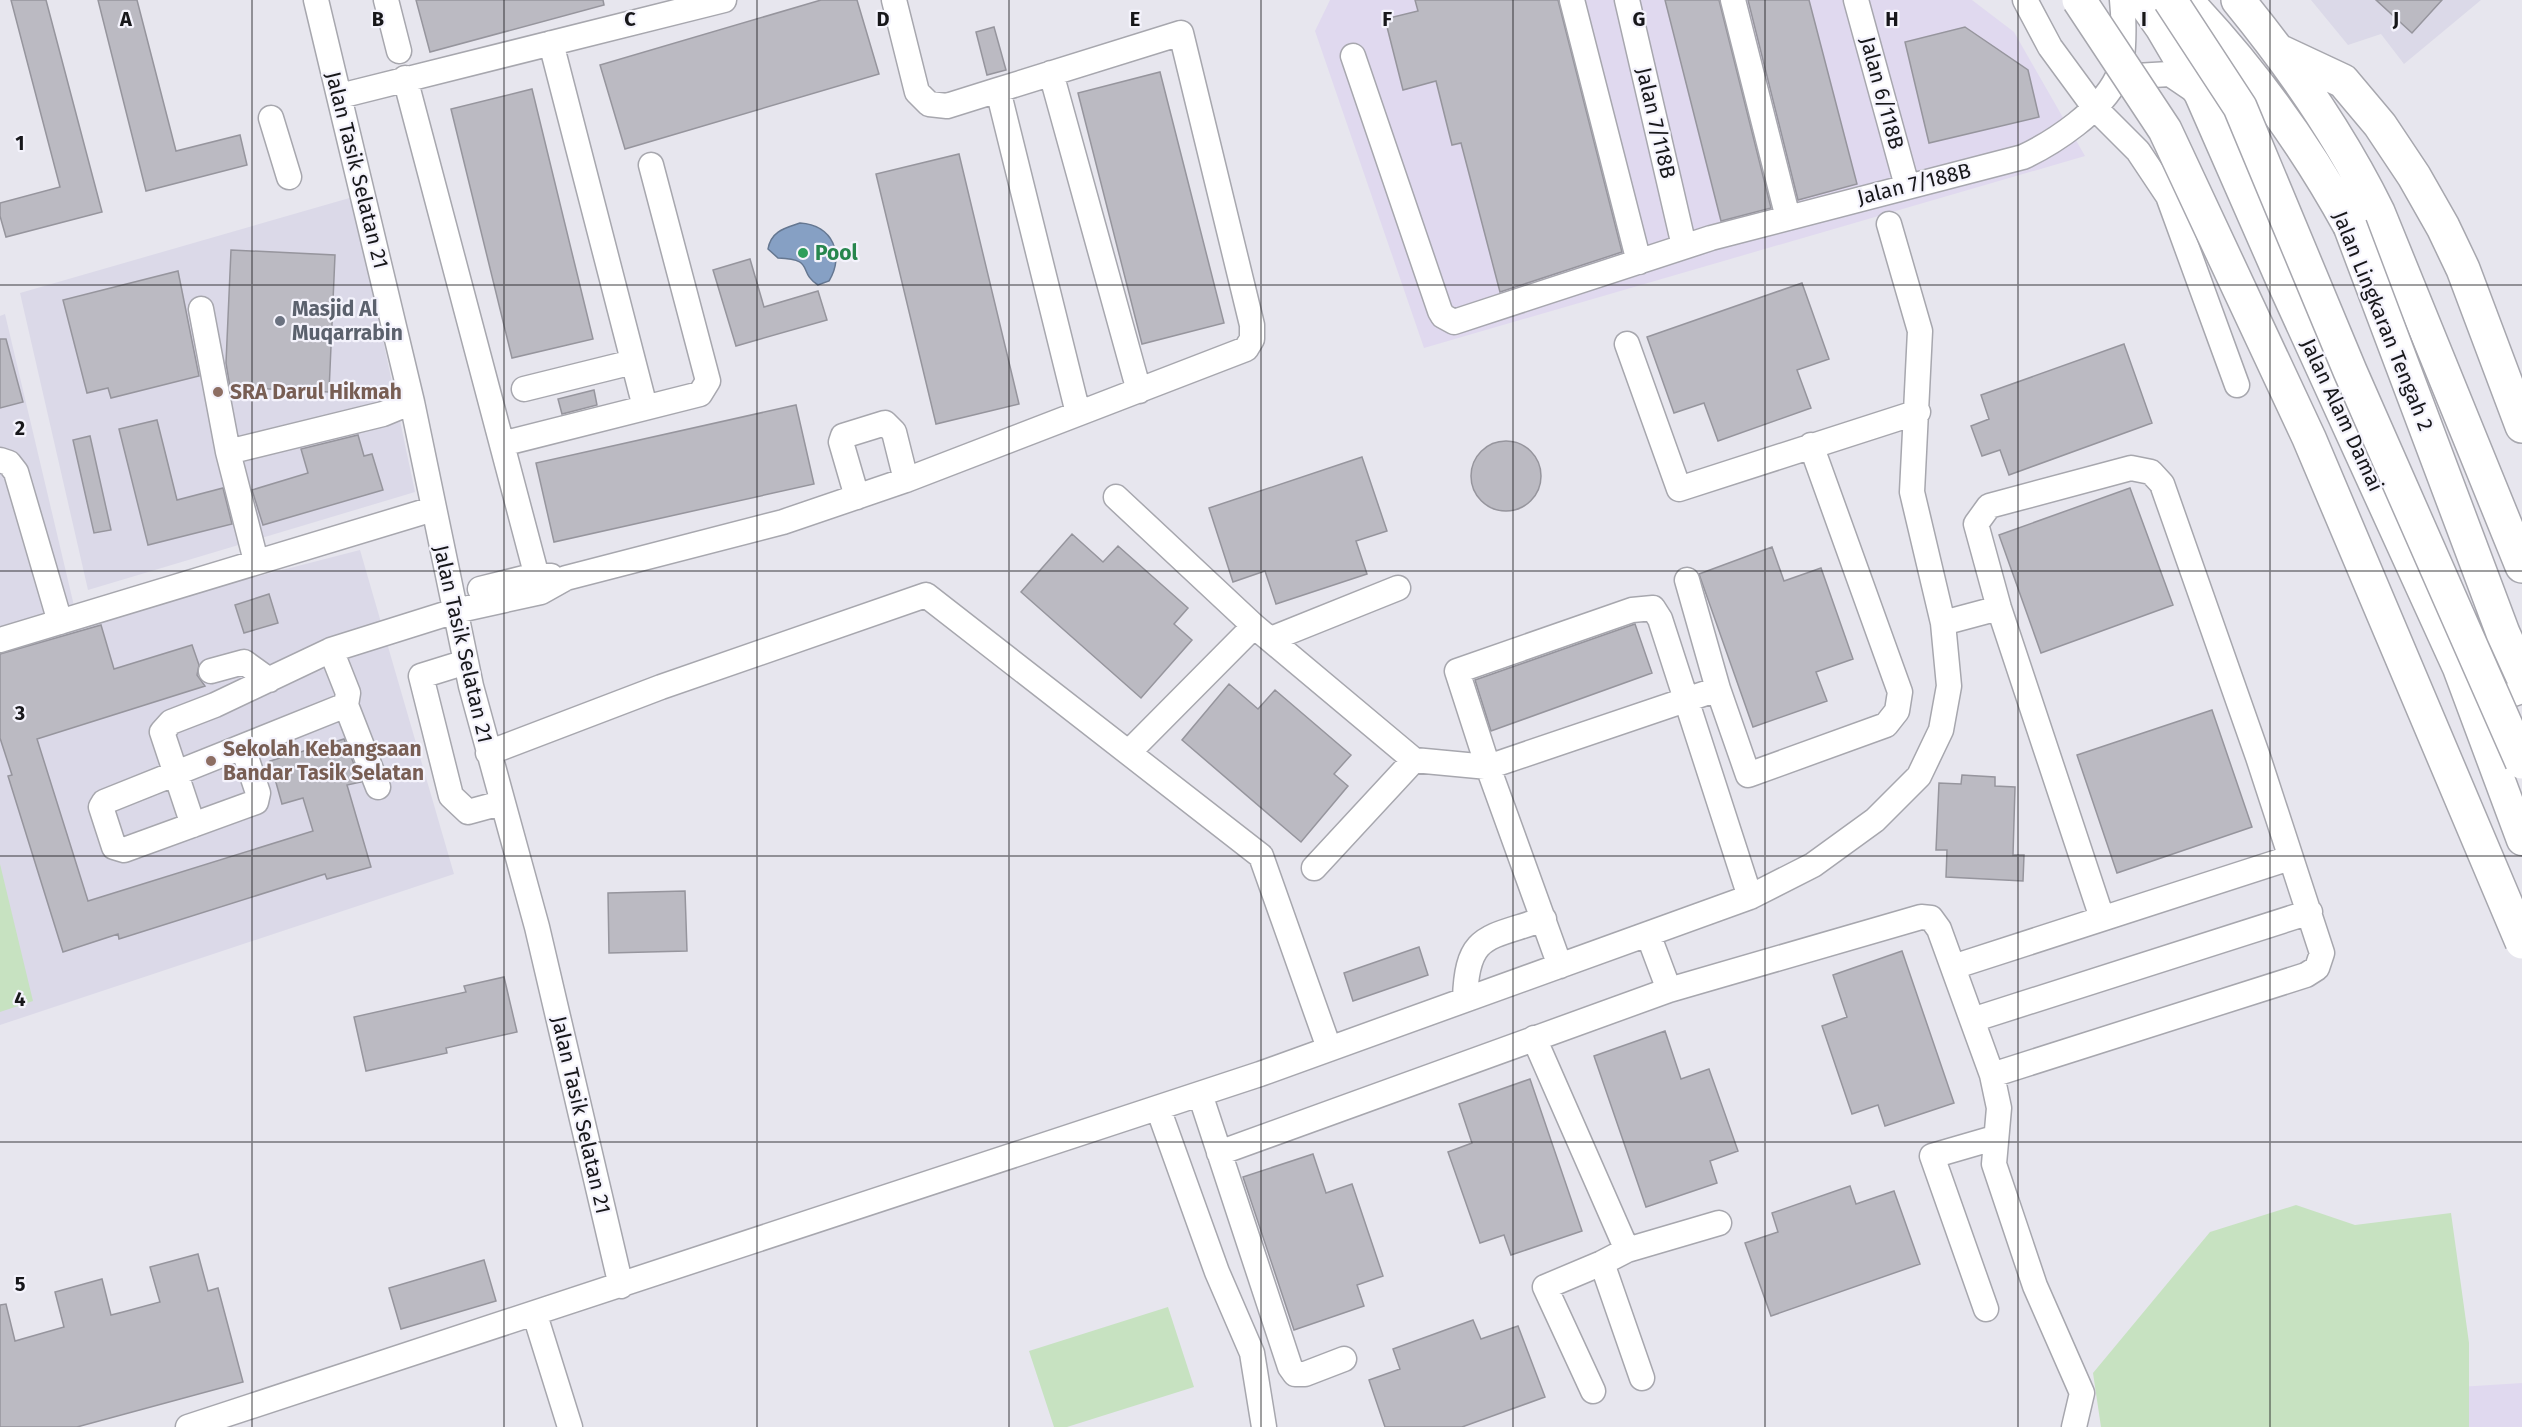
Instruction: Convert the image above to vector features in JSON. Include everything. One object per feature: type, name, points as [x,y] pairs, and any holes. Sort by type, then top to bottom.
[{"type":"highway","points":[[2079,0],[2165,130],[2309,438],[2522,942]]},
{"type":"highway","points":[[2170,0],[2240,108],[2350,371],[2522,762]]},
{"type":"highway","name":"Jalan Lingkaran Tengah 2","points":[[2185,0],[2249,71],[2280,111],[2319,170],[2349,226],[2503,633],[2522,675]]},
{"type":"highway","name":"Jalan Lingkaran Tengah 2","points":[[2238,0],[2280,51],[2338,138],[2378,212],[2522,566]]},
{"type":"highway","points":[[2280,51],[2343,81],[2380,125],[2414,177],[2444,227],[2463,269],[2522,426]]},
{"type":"main road","name":"Jalan Alam Damai","points":[[2141,0],[2160,27],[2200,95],[2282,282],[2458,668],[2522,840]]},
{"type":"street","name":"Jalan Tasik Selatan 21","points":[[316,0],[412,402],[466,662],[501,803],[537,927],[621,1286]]},
{"type":"street","points":[[386,0],[399,51]]},
{"type":"street","points":[[340,96],[551,42],[664,7],[724,0]]},
{"type":"street","points":[[193,825],[162,732],[164,726],[331,650],[453,603],[566,578],[783,522],[906,480],[1246,349],[1252,339],[1252,325],[1181,33],[947,106],[929,104],[917,92],[894,0]]},
{"type":"street","points":[[1572,0],[1639,262]]},
{"type":"street","name":"Jalan 7/118B","points":[[1627,0],[1684,246]]},
{"type":"street","points":[[1733,0],[1788,218]]},
{"type":"street","name":"Jalan 6/118B","points":[[1856,0],[1907,186]]},
{"type":"street","points":[[2025,0],[2050,47],[2094,107],[2138,151],[2168,196],[2237,385]]},
{"type":"street","points":[[2121,0],[2123,14],[2118,77],[2170,74],[2200,95]]},
{"type":"street","points":[[551,42],[645,407]]},
{"type":"street","name":"Jalan 7/188B","points":[[1353,56],[1440,311],[1448,320],[1460,321],[1684,246],[2023,157],[2053,142],[2094,107],[2118,77]]},
{"type":"street","points":[[1051,74],[1139,391]]},
{"type":"street","points":[[405,78],[539,584]]},
{"type":"street","points":[[998,90],[1078,413]]},
{"type":"street","points":[[271,118],[289,177]]},
{"type":"street","points":[[502,444],[700,394],[708,381],[651,165]]},
{"type":"street","points":[[188,1427],[536,1315],[1200,1094],[1750,897],[1813,865],[1875,820],[1919,776],[1941,730],[1948,686],[1942,623],[1912,492],[1918,412],[1920,331],[1888,224]]},
{"type":"street","points":[[201,309],[228,452],[256,561]]},
{"type":"street","points":[[1627,344],[1679,489],[1918,412]]},
{"type":"street","points":[[524,389],[633,362]]},
{"type":"street","points":[[228,452],[383,414],[412,402]]},
{"type":"street","points":[[858,497],[841,442],[843,436],[850,432],[885,423],[890,426],[894,432],[906,480]]},
{"type":"street","points":[[1687,580],[1718,689],[1748,775],[1886,725],[1897,711],[1900,692],[1811,445]]},
{"type":"street","points":[[0,460],[9,463],[16,472],[60,622]]},
{"type":"street","points":[[1992,1075],[2306,975],[2317,968],[2322,953],[2310,912],[2162,484],[2151,471],[2132,468],[1989,506],[1976,524],[1999,608],[2102,918]]},
{"type":"street","points":[[1116,497],[1263,632],[1414,760],[1488,767],[1718,689]]},
{"type":"street","points":[[0,640],[433,509]]},
{"type":"street","points":[[1129,752],[1263,632],[1398,588]]},
{"type":"street","points":[[488,753],[661,687],[926,595],[1261,856],[1329,1048]]},
{"type":"street","points":[[1560,966],[1488,767],[1457,671],[1632,610],[1653,608],[1660,619],[1750,897]]},
{"type":"street","points":[[1942,623],[1999,608]]},
{"type":"street","points":[[2458,668],[2522,645]]},
{"type":"street","points":[[331,650],[348,693],[346,705],[378,787]]},
{"type":"street","points":[[211,671],[244,662],[269,680]]},
{"type":"street","points":[[466,662],[419,670],[452,799],[468,812],[501,803]]},
{"type":"street","points":[[2472,708],[2522,691]]},
{"type":"street","points":[[243,748],[258,793],[256,802],[124,850],[114,847],[101,807],[104,802],[346,705]]},
{"type":"street","points":[[1314,868],[1414,760]]},
{"type":"street","points":[[1953,967],[2290,858]]},
{"type":"street","points":[[1972,1020],[2310,912]]},
{"type":"street","points":[[1219,1153],[1669,990],[1921,917],[1931,918],[1939,929],[1992,1075],[1999,1108],[1994,1138],[1994,1164],[2035,1286],[2082,1393],[2074,1427]]},
{"type":"street","points":[[1465,999],[1466,972],[1472,951],[1487,939],[1544,919]]},
{"type":"street","points":[[1648,934],[1669,990]]},
{"type":"street","points":[[1534,1038],[1627,1250]]},
{"type":"street","points":[[1200,1094],[1290,1367],[1295,1374],[1305,1374],[1344,1359]]},
{"type":"street","points":[[1158,1108],[1217,1272],[1252,1353],[1264,1427]]},
{"type":"street","points":[[1986,1309],[1932,1156],[1994,1138]]},
{"type":"street","points":[[1593,1391],[1545,1287],[1627,1250],[1719,1223]]},
{"type":"street","points":[[1602,1263],[1642,1378]]},
{"type":"street","points":[[536,1315],[570,1427]]},
{"type":"shaded area","points":[[1330,0],[1972,0],[2014,32],[2085,156],[1424,348],[1315,31]]},
{"type":"shaded area","points":[[2311,0],[2481,0],[2404,64],[2381,34],[2348,45]]},
{"type":"shaded area","name":"SRA Darul Hikmah","points":[[353,197],[415,492],[88,590],[20,293]]},
{"type":"shaded area","points":[[5,314],[75,610],[0,639],[0,316]]},
{"type":"shaded area","name":"Sekolah Kebangsaan Bandar Tasik Selatan","points":[[360,550],[454,874],[0,1025],[0,647],[107,615]]},
{"type":"shaded area","points":[[2522,1383],[2522,1427],[2459,1427],[2459,1387]]},
{"type":"green space","points":[[0,864],[33,1001],[0,1012]]},
{"type":"green space","points":[[2296,1205],[2355,1225],[2451,1213],[2469,1343],[2469,1427],[2101,1427],[2093,1373],[2210,1232]]},
{"type":"green space","points":[[1168,1307],[1194,1387],[1067,1427],[1054,1427],[1029,1351]]},
{"type":"water","name":"Pool","points":[[800,223],[821,229],[833,243],[836,261],[829,281],[818,285],[808,275],[802,264],[790,259],[778,258],[768,249],[775,234]]},
{"type":"building","points":[[11,0],[46,0],[102,212],[6,237],[0,216],[0,203],[60,187]]},
{"type":"building","points":[[98,0],[137,0],[176,151],[240,135],[247,165],[146,191]]},
{"type":"building","points":[[416,0],[603,0],[604,5],[430,52]]},
{"type":"building","points":[[821,0],[857,0],[879,74],[625,149],[600,65]]},
{"type":"building","points":[[1415,0],[1558,0],[1622,252],[1500,292],[1461,143],[1452,145],[1436,81],[1403,90],[1385,19],[1418,11]]},
{"type":"building","points":[[1665,0],[1719,0],[1771,208],[1721,221]]},
{"type":"building","points":[[1748,0],[1809,0],[1857,184],[1798,200]]},
{"type":"building","points":[[2376,0],[2442,0],[2412,33]]},
{"type":"building","points":[[994,27],[1006,70],[987,75],[976,32]]},
{"type":"building","points":[[1965,27],[2028,70],[2039,117],[1929,143],[1905,42]]},
{"type":"building","points":[[1160,72],[1224,323],[1142,344],[1078,93]]},
{"type":"building","points":[[532,89],[593,339],[512,358],[451,109]]},
{"type":"building","points":[[959,154],[1019,404],[936,424],[876,174]]},
{"type":"building","name":"Masjid Al Muqarrabin","points":[[231,250],[335,255],[329,392],[230,387],[226,363]]},
{"type":"building","points":[[750,259],[764,307],[818,291],[827,320],[736,346],[713,270]]},
{"type":"building","points":[[178,271],[199,376],[111,398],[108,388],[87,393],[63,300]]},
{"type":"building","points":[[1802,283],[1829,359],[1797,370],[1811,408],[1718,441],[1704,403],[1674,413],[1647,337]]},
{"type":"building","points":[[0,339],[6,339],[23,402],[0,408]]},
{"type":"building","points":[[2124,344],[2152,423],[2009,475],[2000,450],[1982,456],[1971,426],[1989,419],[1981,395]]},
{"type":"building","points":[[594,390],[597,405],[562,414],[558,399]]},
{"type":"building","points":[[796,405],[814,484],[554,542],[536,463]]},
{"type":"building","points":[[157,420],[177,500],[223,488],[232,524],[148,545],[119,429]]},
{"type":"building","points":[[358,435],[364,456],[372,454],[383,490],[263,525],[252,490],[308,473],[301,449]]},
{"type":"building","points":[[90,436],[111,530],[94,533],[73,440]]},
{"type":"building","points":[[1499,441],[1513,441],[1526,447],[1535,456],[1541,469],[1539,489],[1531,501],[1513,511],[1499,511],[1486,505],[1477,496],[1471,483],[1471,469],[1477,456],[1486,447]]},
{"type":"building","points":[[1362,457],[1387,531],[1356,541],[1367,574],[1276,604],[1265,571],[1233,582],[1209,508]]},
{"type":"building","points":[[2130,488],[2173,605],[2041,653],[1999,535]]},
{"type":"building","points":[[1072,534],[1103,562],[1118,546],[1188,608],[1174,624],[1192,640],[1141,698],[1021,592]]},
{"type":"building","points":[[1772,547],[1784,581],[1821,568],[1853,659],[1816,672],[1827,701],[1753,727],[1699,574]]},
{"type":"building","points":[[269,594],[278,623],[244,633],[235,605]]},
{"type":"building","points":[[1635,624],[1652,673],[1491,731],[1475,680]]},
{"type":"building","points":[[101,625],[114,669],[192,645],[199,665],[197,675],[205,686],[37,739],[88,901],[313,831],[303,798],[282,804],[270,761],[344,739],[361,782],[347,785],[371,867],[327,879],[325,874],[119,939],[118,934],[63,952],[8,776],[12,775],[0,738],[0,654]]},
{"type":"building","points":[[1229,684],[1258,709],[1275,690],[1351,755],[1334,774],[1348,786],[1301,842],[1182,740]]},
{"type":"building","points":[[2212,710],[2252,827],[2117,873],[2077,755]]},
{"type":"building","points":[[1962,775],[1995,777],[1995,786],[2015,787],[2013,855],[2024,855],[2023,881],[1946,877],[1947,850],[1936,850],[1939,783],[1961,784]]},
{"type":"building","points":[[685,891],[687,951],[609,953],[608,893]]},
{"type":"building","points":[[1419,947],[1428,975],[1353,1001],[1344,973]]},
{"type":"building","points":[[1902,951],[1954,1103],[1885,1126],[1878,1105],[1852,1114],[1822,1026],[1847,1017],[1833,975]]},
{"type":"building","points":[[504,977],[517,1032],[446,1048],[447,1053],[366,1071],[354,1017],[466,992],[464,986]]},
{"type":"building","points":[[1665,1031],[1681,1079],[1709,1069],[1738,1151],[1710,1161],[1717,1183],[1646,1207],[1594,1056]]},
{"type":"building","points":[[1530,1079],[1582,1231],[1511,1255],[1504,1235],[1480,1243],[1448,1152],[1472,1143],[1459,1104]]},
{"type":"building","points":[[1313,1154],[1326,1193],[1352,1184],[1383,1276],[1357,1285],[1364,1306],[1294,1330],[1243,1177]]},
{"type":"building","points":[[1850,1186],[1856,1204],[1894,1191],[1920,1264],[1771,1316],[1745,1243],[1778,1232],[1772,1213]]},
{"type":"building","points":[[198,1254],[208,1291],[218,1288],[243,1382],[77,1427],[0,1427],[0,1305],[6,1304],[15,1341],[64,1327],[55,1292],[102,1279],[111,1315],[123,1312],[160,1302],[150,1267]]},
{"type":"building","points":[[484,1260],[496,1301],[401,1329],[389,1288]]},
{"type":"building","points":[[1473,1320],[1481,1339],[1518,1326],[1545,1397],[1462,1427],[1385,1427],[1369,1380],[1400,1369],[1393,1349]]},
{"type":"place","name":"Pool","points":[[803,253]]},
{"type":"place","name":"Masjid Al Muqarrabin","points":[[280,321]]},
{"type":"place","name":"SRA Darul Hikmah","points":[[218,392]]},
{"type":"place","name":"Sekolah Kebangsaan Bandar Tasik Selatan","points":[[211,761]]}]
